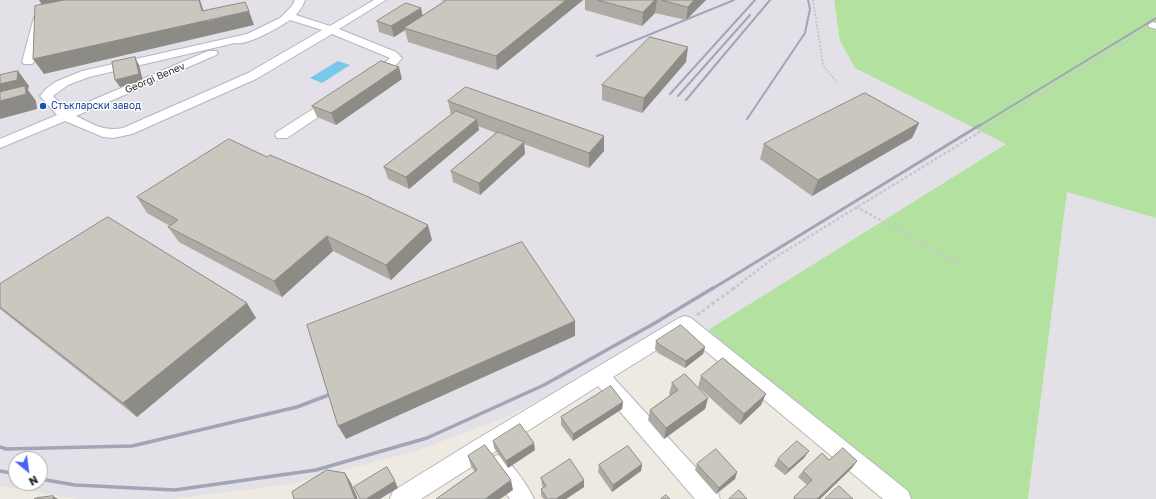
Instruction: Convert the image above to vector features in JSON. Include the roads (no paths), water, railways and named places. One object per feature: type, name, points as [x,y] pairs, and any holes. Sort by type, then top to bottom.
[{"type":"street","name":"Georgi Benev","points":[[0,144],[274,26],[289,16],[300,4],[300,0]]},
{"type":"street","points":[[248,38],[86,74],[64,81],[50,90],[46,96],[65,116],[103,133],[113,134],[127,131],[252,76],[381,0]]},
{"type":"street","points":[[28,62],[39,17],[46,13]]},
{"type":"street","points":[[289,16],[330,29],[392,54],[396,58],[388,66],[361,84]]},
{"type":"street","points":[[282,135],[342,96]]},
{"type":"street","points":[[401,499],[484,446],[685,323],[900,499]]},
{"type":"street","points":[[600,375],[709,499]]},
{"type":"street","points":[[484,446],[523,499]]},
{"type":"water","points":[[338,61],[350,65],[322,83],[310,78]]},
{"type":"railway","points":[[597,56],[734,0]]},
{"type":"railway","points":[[670,94],[755,0]]},
{"type":"railway","points":[[686,100],[770,0]]},
{"type":"railway","points":[[747,119],[805,33],[810,9],[808,0]]},
{"type":"railway","points":[[678,96],[750,15]]},
{"type":"railway","points":[[979,126],[1156,18]]},
{"type":"railway","points":[[712,289],[980,125]]},
{"type":"railway","points":[[48,480],[75,485],[175,490],[316,470],[427,438],[544,385],[655,323],[713,288]]},
{"type":"railway","points":[[0,447],[6,449],[132,446],[297,407],[339,391]]},
{"type":"railway","points":[[0,471],[8,472]]},
{"type":"place","name":"Стъкларски завод","points":[[43,106]]}]
